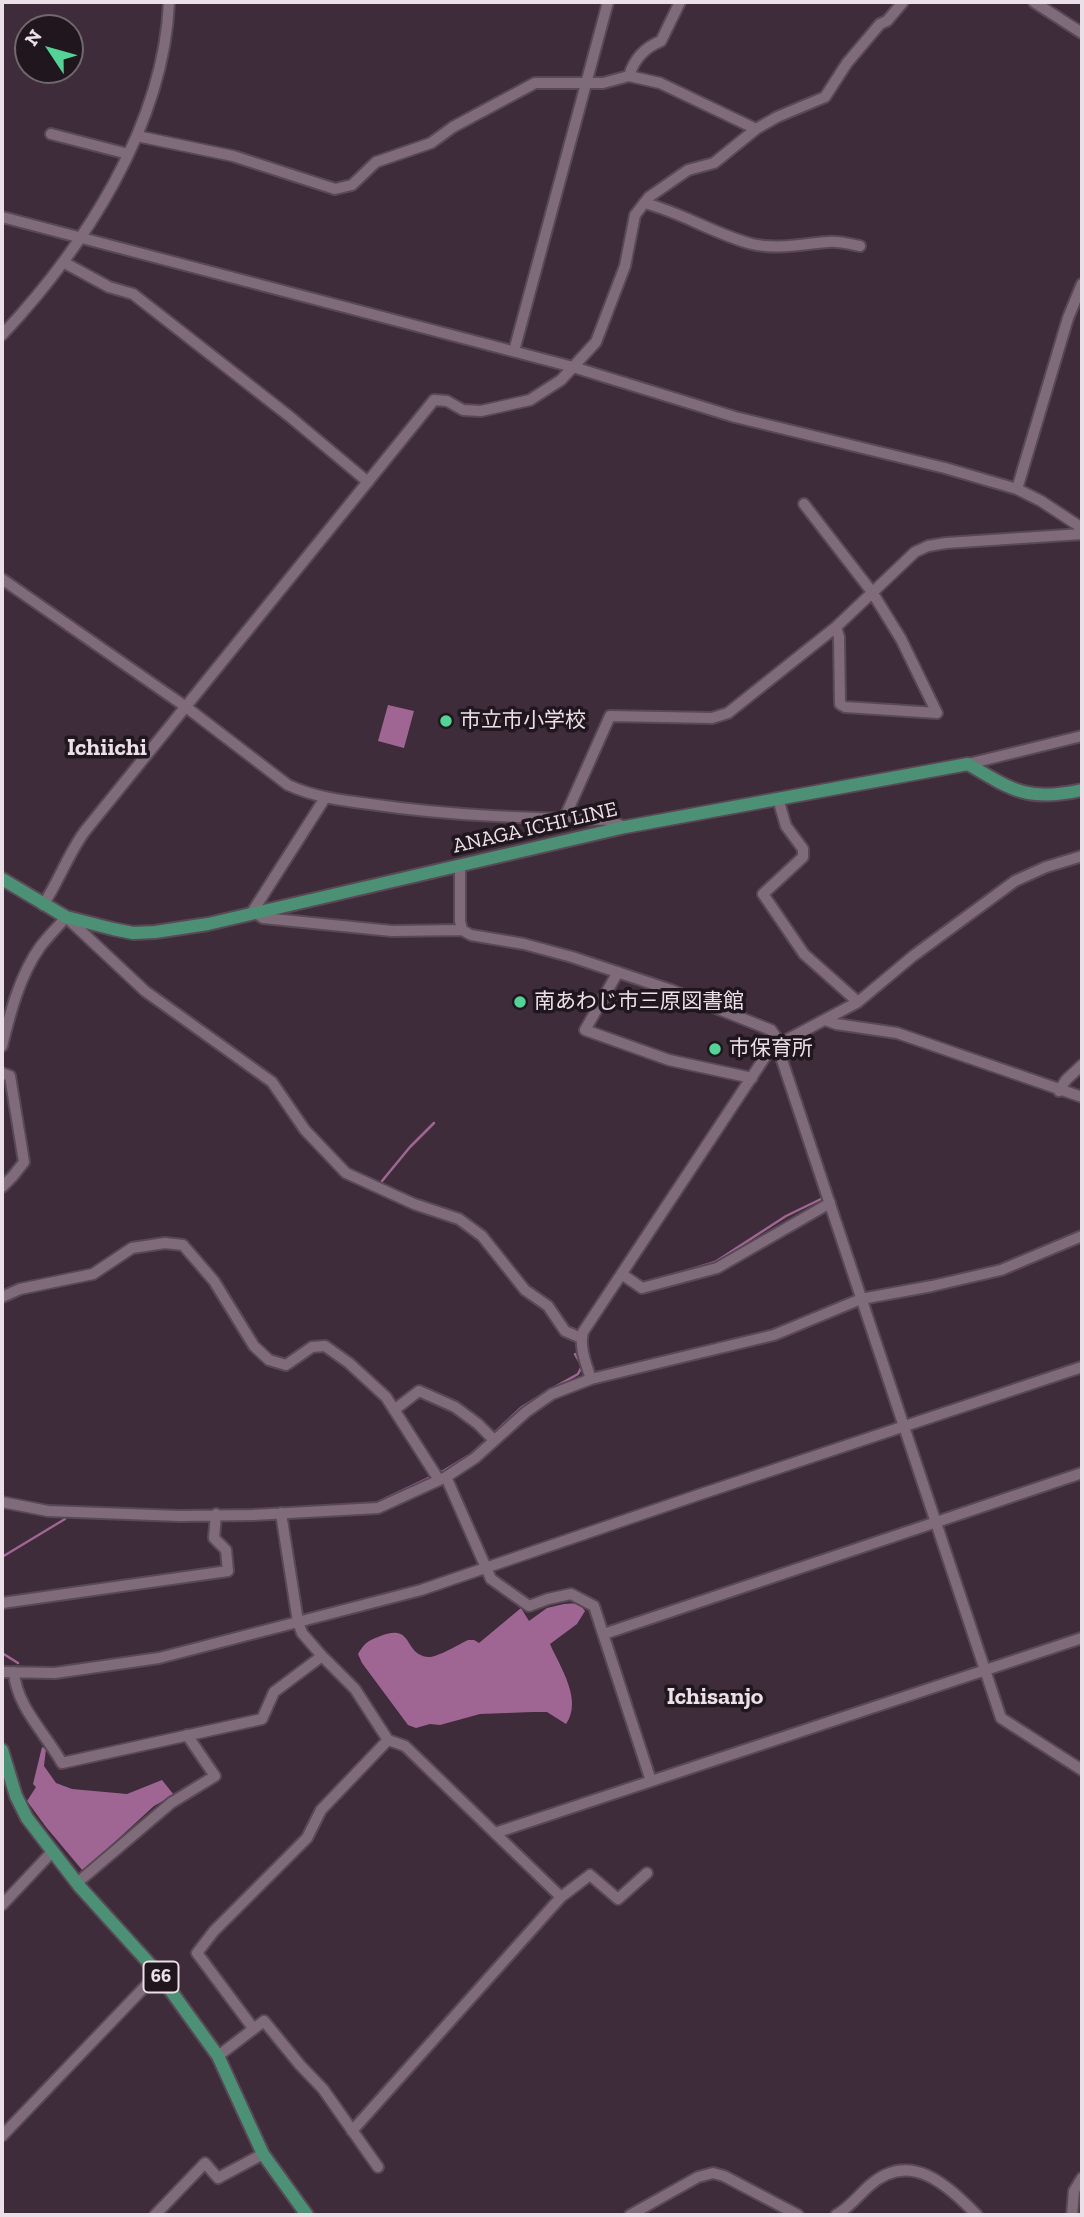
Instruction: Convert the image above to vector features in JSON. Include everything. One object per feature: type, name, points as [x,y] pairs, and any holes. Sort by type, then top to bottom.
[{"type":"main road","name":"ANAGA ICHI LINE","points":[[2,879],[66,917],[134,933],[155,932],[208,924],[625,827],[968,764]]},
{"type":"main road","points":[[968,764],[1015,791],[1035,795],[1082,790]]},
{"type":"main road","name":"66","points":[[2,1751],[16,1796],[27,1818],[77,1884],[158,1973],[218,2056],[264,2154],[307,2215]]},
{"type":"street","points":[[2,335],[63,262],[104,202],[146,114],[160,65],[169,2]]},
{"type":"street","points":[[514,351],[608,2]]},
{"type":"street","points":[[629,76],[646,47],[661,41],[680,2]]},
{"type":"street","points":[[43,905],[80,837],[434,400],[447,401],[463,410],[481,411],[530,400],[556,384],[596,342],[625,266],[635,215],[649,197],[688,170],[714,163],[756,129],[776,117],[825,97],[847,62],[903,2]]},
{"type":"street","points":[[1034,2],[1082,33]]},
{"type":"street","points":[[137,136],[233,156],[335,189],[352,186],[376,162],[431,143],[453,127],[535,83],[603,83],[629,76],[660,83],[756,129]]},
{"type":"street","points":[[51,134],[128,154]]},
{"type":"street","points":[[644,203],[661,207],[719,233],[754,244],[793,247],[831,241],[860,246]]},
{"type":"street","points":[[2,217],[573,367],[735,416],[945,468],[1017,489],[1082,528]]},
{"type":"street","points":[[63,262],[110,287],[133,294],[289,416],[368,482]]},
{"type":"street","points":[[1017,489],[1068,318],[1082,284]]},
{"type":"street","points":[[804,504],[872,592],[901,639],[937,713],[845,707],[840,704],[839,637],[836,627]]},
{"type":"street","points":[[564,819],[610,716],[712,718],[728,713],[836,627],[915,552],[928,546],[1082,534]]},
{"type":"street","points":[[2,579],[186,707],[288,785],[302,792],[325,798],[442,814],[607,820],[625,827]]},
{"type":"street","points":[[968,764],[1082,737]]},
{"type":"street","points":[[325,798],[254,913],[263,918],[392,931],[462,930],[471,935],[524,944],[671,990],[771,1030],[776,1037],[1001,1718],[1082,1770]]},
{"type":"street","points":[[778,799],[786,826],[803,849],[803,856],[763,894],[804,954],[858,1002]]},
{"type":"street","points":[[591,1379],[583,1332],[769,1051],[858,1002],[913,956],[1015,881],[1046,867],[1082,856]]},
{"type":"street","points":[[460,864],[462,930]]},
{"type":"street","points":[[2,1046],[4,1022],[31,963],[40,946],[66,917],[145,991],[272,1082],[305,1130],[346,1172],[414,1204],[459,1219],[482,1236],[525,1290],[548,1306],[565,1331],[582,1338]]},
{"type":"street","points":[[618,972],[585,1030],[668,1060],[752,1078]]},
{"type":"street","points":[[825,1020],[897,1033],[1082,1097]]},
{"type":"street","points":[[1059,1091],[1082,1065]]},
{"type":"street","points":[[2,1073],[10,1076],[24,1162],[2,1187]]},
{"type":"street","points":[[623,1275],[642,1288],[717,1268],[830,1203]]},
{"type":"street","points":[[2,1502],[48,1511],[180,1516],[378,1508],[442,1479],[475,1458],[526,1412],[552,1394],[591,1379],[774,1335],[861,1299],[1001,1270],[1082,1236]]},
{"type":"street","points":[[2,1297],[20,1289],[93,1274],[132,1248],[183,1245],[214,1281],[254,1346],[269,1360],[286,1365],[312,1347],[325,1346],[349,1363],[386,1397],[442,1479],[491,1580],[529,1606],[571,1594],[594,1606],[651,1781]]},
{"type":"street","points":[[2,1672],[55,1673],[159,1658],[421,1590],[1082,1367]]},
{"type":"street","points":[[394,1410],[419,1391],[455,1407],[494,1440]]},
{"type":"street","points":[[604,1634],[1082,1473]]},
{"type":"street","points":[[281,1513],[302,1633],[355,1689],[388,1740],[405,1746],[561,1896]]},
{"type":"street","points":[[2,1603],[228,1570],[226,1550],[214,1538],[216,1514]]},
{"type":"street","points":[[495,1833],[1082,1638]]},
{"type":"street","points":[[14,1672],[15,1685],[40,1732],[62,1763],[262,1718],[274,1692],[323,1656]]},
{"type":"street","points":[[77,1884],[171,1803],[215,1776],[187,1735]]},
{"type":"street","points":[[253,2028],[197,1954],[214,1931],[307,1838],[321,1810],[388,1740]]},
{"type":"street","points":[[2,1905],[52,1852]]},
{"type":"street","points":[[352,2131],[561,1896],[590,1875],[618,1899],[647,1873]]},
{"type":"street","points":[[2,2136],[158,1973]]},
{"type":"street","points":[[218,2056],[264,2021],[323,2089],[378,2167]]},
{"type":"street","points":[[155,2215],[205,2163],[218,2178],[264,2154]]},
{"type":"street","points":[[836,2215],[869,2186],[894,2170],[916,2171],[935,2178],[977,2215]]},
{"type":"street","points":[[630,2215],[687,2183],[713,2173],[724,2176],[798,2215]]},
{"type":"street","points":[[1072,2215],[1074,2192],[1082,2178]]},
{"type":"shaded area","points":[[388,705],[414,711],[404,748],[378,741]]},
{"type":"shaded area","points":[[576,1604],[585,1611],[577,1624],[550,1644],[571,1694],[571,1715],[566,1724],[547,1712],[533,1712],[480,1714],[440,1725],[430,1724],[416,1728],[408,1725],[358,1654],[371,1640],[398,1633],[420,1655],[432,1657],[468,1640],[479,1643],[521,1608],[529,1621],[547,1608]]},
{"type":"shaded area","points":[[42,1747],[46,1749],[44,1766],[56,1783],[72,1789],[127,1794],[162,1780],[174,1795],[154,1806],[83,1871],[27,1801],[36,1787],[33,1784]]},
{"type":"waterway","points":[[382,1181],[434,1123]]},
{"type":"waterway","points":[[682,1272],[715,1262],[786,1216],[821,1199]]},
{"type":"waterway","points":[[551,1389],[578,1374],[582,1366],[575,1354]]},
{"type":"waterway","points":[[493,1434],[522,1407],[546,1392]]},
{"type":"waterway","points":[[440,1473],[471,1454],[489,1438]]},
{"type":"waterway","points":[[374,1504],[431,1477]]},
{"type":"waterway","points":[[2,1557],[65,1519]]},
{"type":"waterway","points":[[2,1653],[18,1663]]},
{"type":"place","name":"市立市小学校","points":[[446,721]]},
{"type":"place","name":"南あわじ市三原図書館","points":[[520,1002]]},
{"type":"place","name":"市保育所","points":[[715,1049]]},
{"type":"district","name":"Ichiichi","points":[[107,748]]},
{"type":"district","name":"Ichisanjo","points":[[715,1697]]}]
